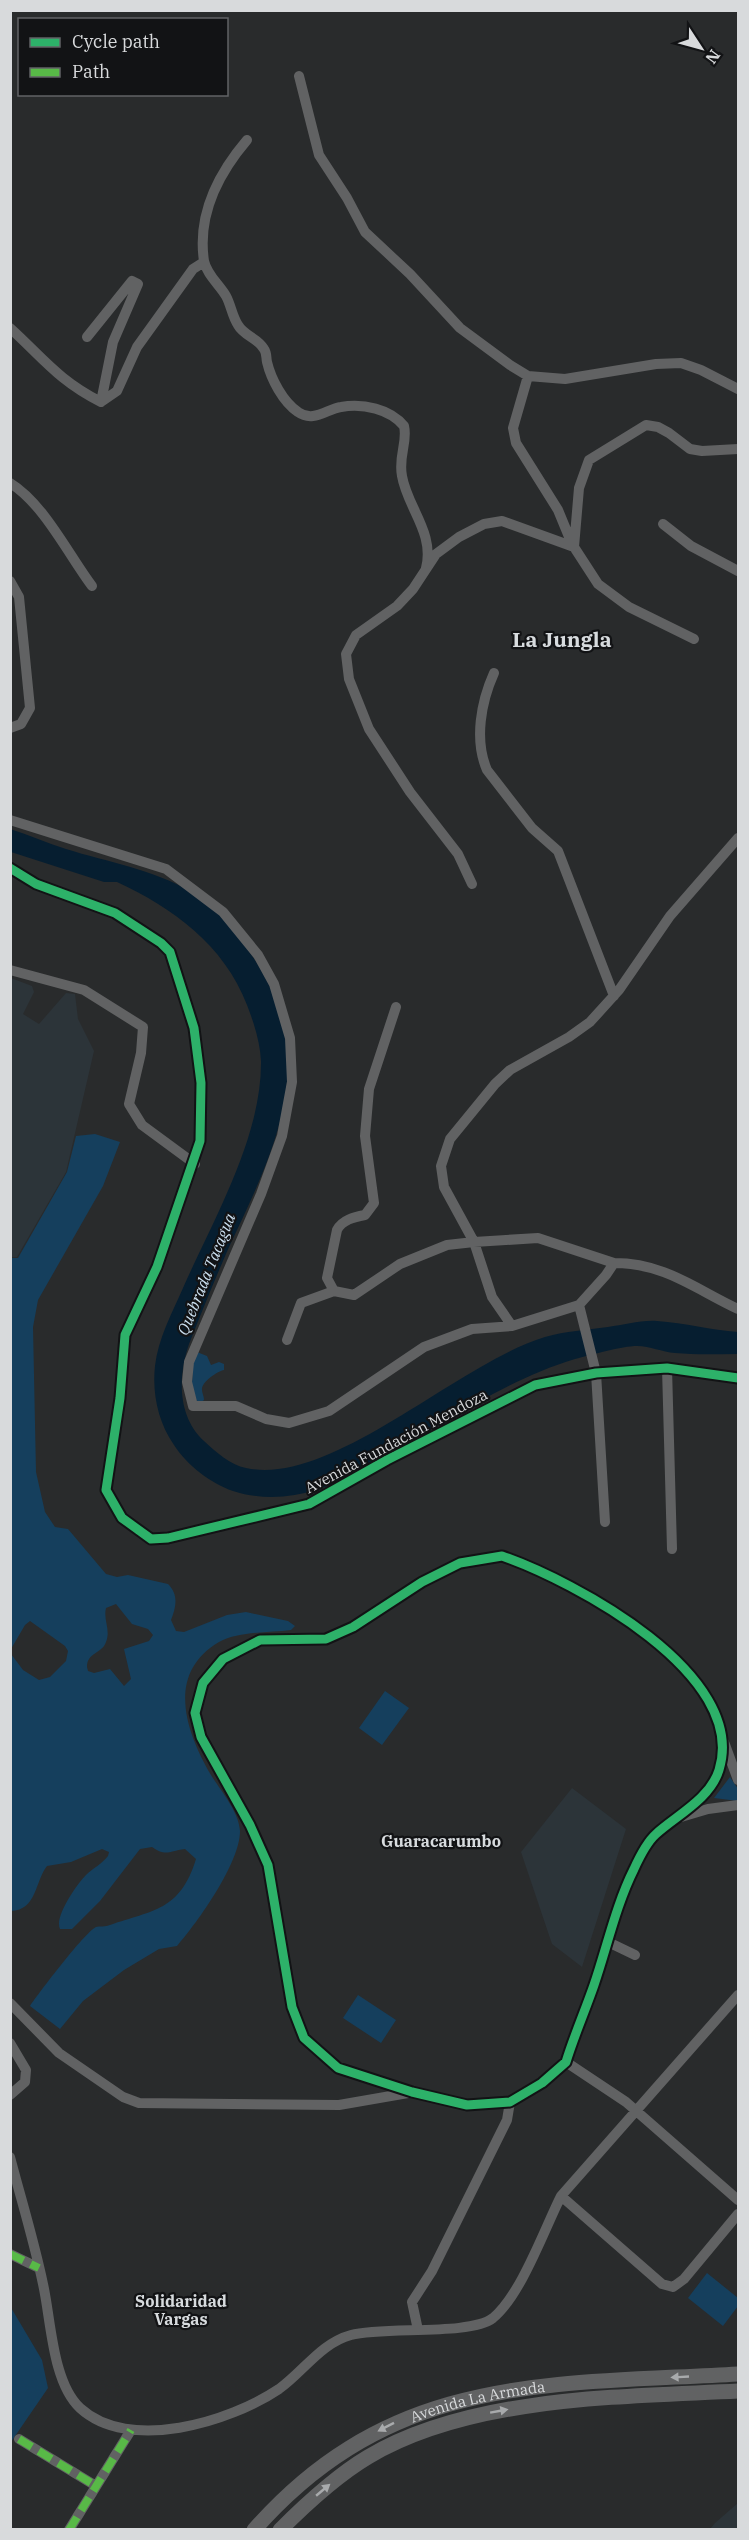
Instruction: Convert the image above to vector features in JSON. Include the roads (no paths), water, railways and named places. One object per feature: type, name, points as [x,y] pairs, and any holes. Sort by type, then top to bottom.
[{"type":"main road","name":"Avenida La Armada","points":[[254,2529],[294,2489],[319,2469],[367,2437],[418,2412],[524,2388],[738,2374]]},
{"type":"main road","name":"Avenida La Armada","points":[[280,2529],[322,2490],[368,2457],[395,2442],[461,2419],[532,2405],[738,2391]]},
{"type":"street","points":[[299,76],[319,155],[347,198],[365,232],[410,274],[460,328],[528,376],[565,379],[656,364],[681,363],[738,389]]},
{"type":"street","points":[[247,140],[225,165],[215,183],[205,220],[204,261],[209,274],[227,297],[237,324],[266,351],[272,378],[284,398],[298,413],[309,416],[323,414],[340,407],[360,406],[387,411],[404,426],[405,440],[400,452],[401,475],[423,528],[429,557],[426,568]]},
{"type":"street","points":[[101,402],[117,391],[137,347],[193,269],[204,261]]},
{"type":"street","points":[[87,337],[132,281],[138,284],[113,342],[101,402]]},
{"type":"street","points":[[10,328],[48,368],[81,392],[101,402]]},
{"type":"street","points":[[528,376],[513,428],[516,443],[558,510],[574,547],[598,584],[610,595],[694,639]]},
{"type":"street","points":[[574,547],[583,475],[589,460],[608,446],[646,425],[664,430],[690,449],[702,451],[738,448]]},
{"type":"street","points":[[10,483],[22,490],[44,516],[92,586]]},
{"type":"street","points":[[472,884],[458,855],[410,792],[369,729],[348,673],[346,654],[356,635],[397,606],[413,589],[436,554],[459,537],[494,521],[502,520],[574,547]]},
{"type":"street","points":[[663,524],[691,546],[738,571]]},
{"type":"street","points":[[720,561],[738,565]]},
{"type":"street","points":[[10,581],[19,597],[30,708],[21,724],[10,728]]},
{"type":"street","points":[[494,673],[480,723],[483,759],[487,770],[532,828],[558,851],[614,996]]},
{"type":"street","points":[[10,820],[166,869],[223,912],[258,955],[274,984],[290,1038],[292,1082],[282,1136],[261,1194],[189,1362],[187,1388],[193,1406],[236,1406],[266,1419],[289,1423],[329,1411],[424,1347],[472,1329],[512,1326],[580,1307],[614,1263]]},
{"type":"street","points":[[512,1326],[492,1297],[474,1242],[444,1187],[441,1166],[450,1139],[482,1099],[510,1070],[569,1037],[590,1022],[614,996],[670,916],[738,838]]},
{"type":"street","name":"Avenida Fundación Mendoza","points":[[10,868],[36,884],[115,913],[161,943],[170,952],[188,1003],[199,1050],[200,1141],[195,1164],[157,1267],[124,1335],[120,1398],[106,1490],[122,1518],[151,1539],[193,1533],[300,1507],[535,1385],[596,1373],[667,1368],[738,1378]]},
{"type":"street","points":[[10,970],[84,990],[143,1027],[141,1053],[129,1104],[142,1125],[195,1164]]},
{"type":"street","points":[[334,1291],[327,1278],[336,1230],[339,1225],[351,1218],[365,1215],[374,1203],[366,1136],[369,1089],[396,1007]]},
{"type":"street","points":[[287,1340],[301,1303],[334,1291],[354,1295],[400,1264],[447,1245],[474,1242],[538,1238],[614,1263],[651,1266],[688,1281],[738,1309]]},
{"type":"street","points":[[580,1307],[596,1373],[605,1522]]},
{"type":"street","points":[[667,1368],[672,1549]]},
{"type":"street","points":[[721,1734],[719,1769],[708,1790],[654,1836],[634,1869],[566,2062],[542,2083],[510,2102],[467,2105],[412,2092],[338,2068],[304,2038],[292,2007],[268,1865],[250,1825],[201,1737],[195,1713],[203,1683],[223,1659],[260,1640],[326,1639],[353,1627],[422,1582],[460,1563],[502,1556],[536,1568],[649,1634],[683,1666],[705,1695],[721,1734],[738,1780]]},
{"type":"street","points":[[677,1818],[708,1809],[738,1805]]},
{"type":"street","points":[[608,1942],[635,1955]]},
{"type":"street","points":[[10,2157],[39,2268],[65,2387],[79,2407],[97,2420],[131,2430],[192,2426],[217,2419],[277,2390],[314,2357],[349,2335],[484,2324],[494,2317],[509,2301],[561,2196],[738,1995]]},
{"type":"street","points":[[10,2003],[59,2053],[123,2097],[139,2103],[339,2105],[412,2092]]},
{"type":"street","points":[[10,2043],[26,2070],[25,2082],[10,2095]]},
{"type":"street","points":[[566,2062],[606,2087],[738,2200]]},
{"type":"street","points":[[418,2330],[412,2302],[432,2271],[507,2120],[510,2102]]},
{"type":"street","points":[[561,2196],[662,2284],[673,2287],[684,2279],[738,2214]]},
{"type":"street","points":[[10,2254],[39,2268]]},
{"type":"street","points":[[69,2529],[131,2430]]},
{"type":"street","points":[[19,2439],[96,2486]]},
{"type":"water","name":"Quebrada Tacagua","points":[[10,829],[66,849],[161,877],[201,898],[234,931],[255,960],[275,997],[285,1034],[288,1070],[284,1105],[261,1176],[189,1344],[183,1369],[182,1395],[189,1420],[204,1441],[224,1458],[246,1468],[280,1469],[316,1459],[355,1442],[511,1351],[561,1333],[644,1321],[667,1322],[738,1332],[738,1354],[675,1353],[631,1346],[575,1359],[540,1371],[507,1387],[369,1466],[317,1490],[290,1496],[262,1497],[224,1488],[208,1478],[192,1466],[168,1436],[155,1397],[155,1366],[166,1326],[245,1148],[259,1090],[261,1061],[254,1026],[247,1005],[225,964],[211,947],[177,917],[138,892],[117,882],[104,882],[11,852]]},
{"type":"district","name":"La Jungla","points":[[562,639]]},
{"type":"district","name":"Guaracarumbo","points":[[441,1841]]},
{"type":"district","name":"Solidaridad Vargas","points":[[181,2310]]}]
